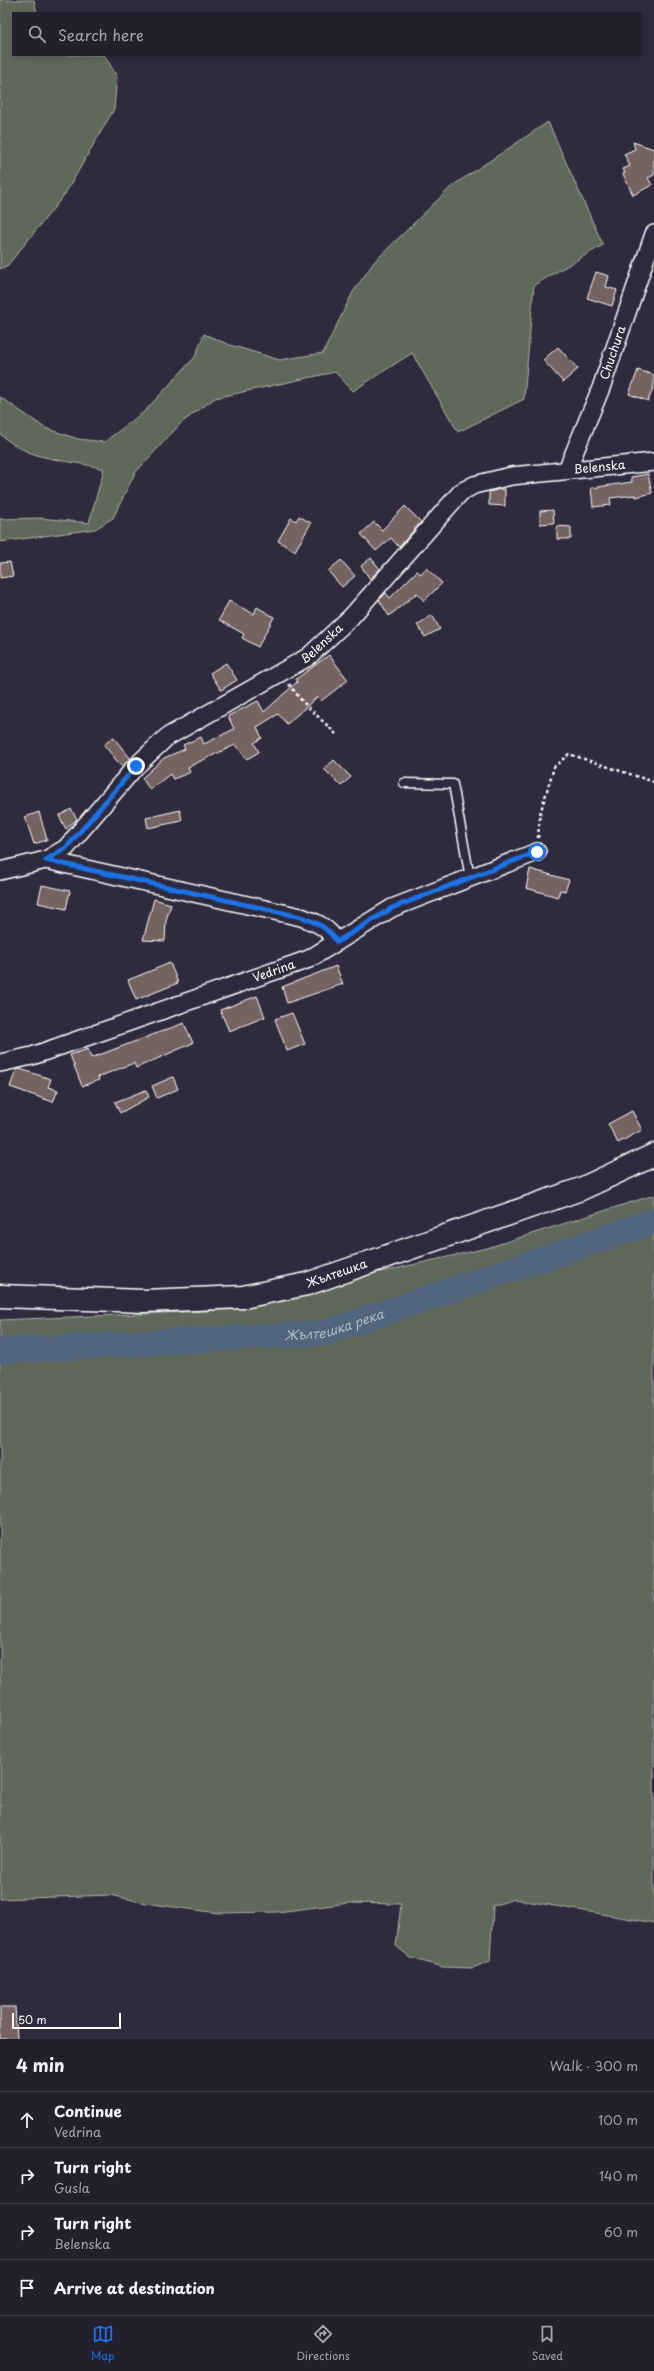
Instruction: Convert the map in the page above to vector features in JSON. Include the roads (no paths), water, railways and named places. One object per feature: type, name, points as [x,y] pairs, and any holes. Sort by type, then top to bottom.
[{"type":"main road","name":"Жълтешка","points":[[0,1296],[144,1301],[243,1297],[307,1284],[581,1189],[654,1155]]},
{"type":"street","name":"Chuchura","points":[[568,470],[600,388],[647,259],[654,234]]},
{"type":"street","name":"Belenska","points":[[0,871],[46,860],[66,848],[136,766],[167,737],[280,672],[308,658],[346,621],[461,492],[474,485],[491,480],[568,470],[654,462]]},
{"type":"street","name":"Vedrina","points":[[0,1063],[32,1056],[309,959],[392,908],[537,852]]},
{"type":"street","points":[[46,860],[301,917],[321,924],[329,931],[337,942]]},
{"type":"lane","points":[[404,783],[453,784],[470,878]]},
{"type":"waterway","name":"Жълтешка река","points":[[0,1351],[325,1333],[654,1221]]}]
